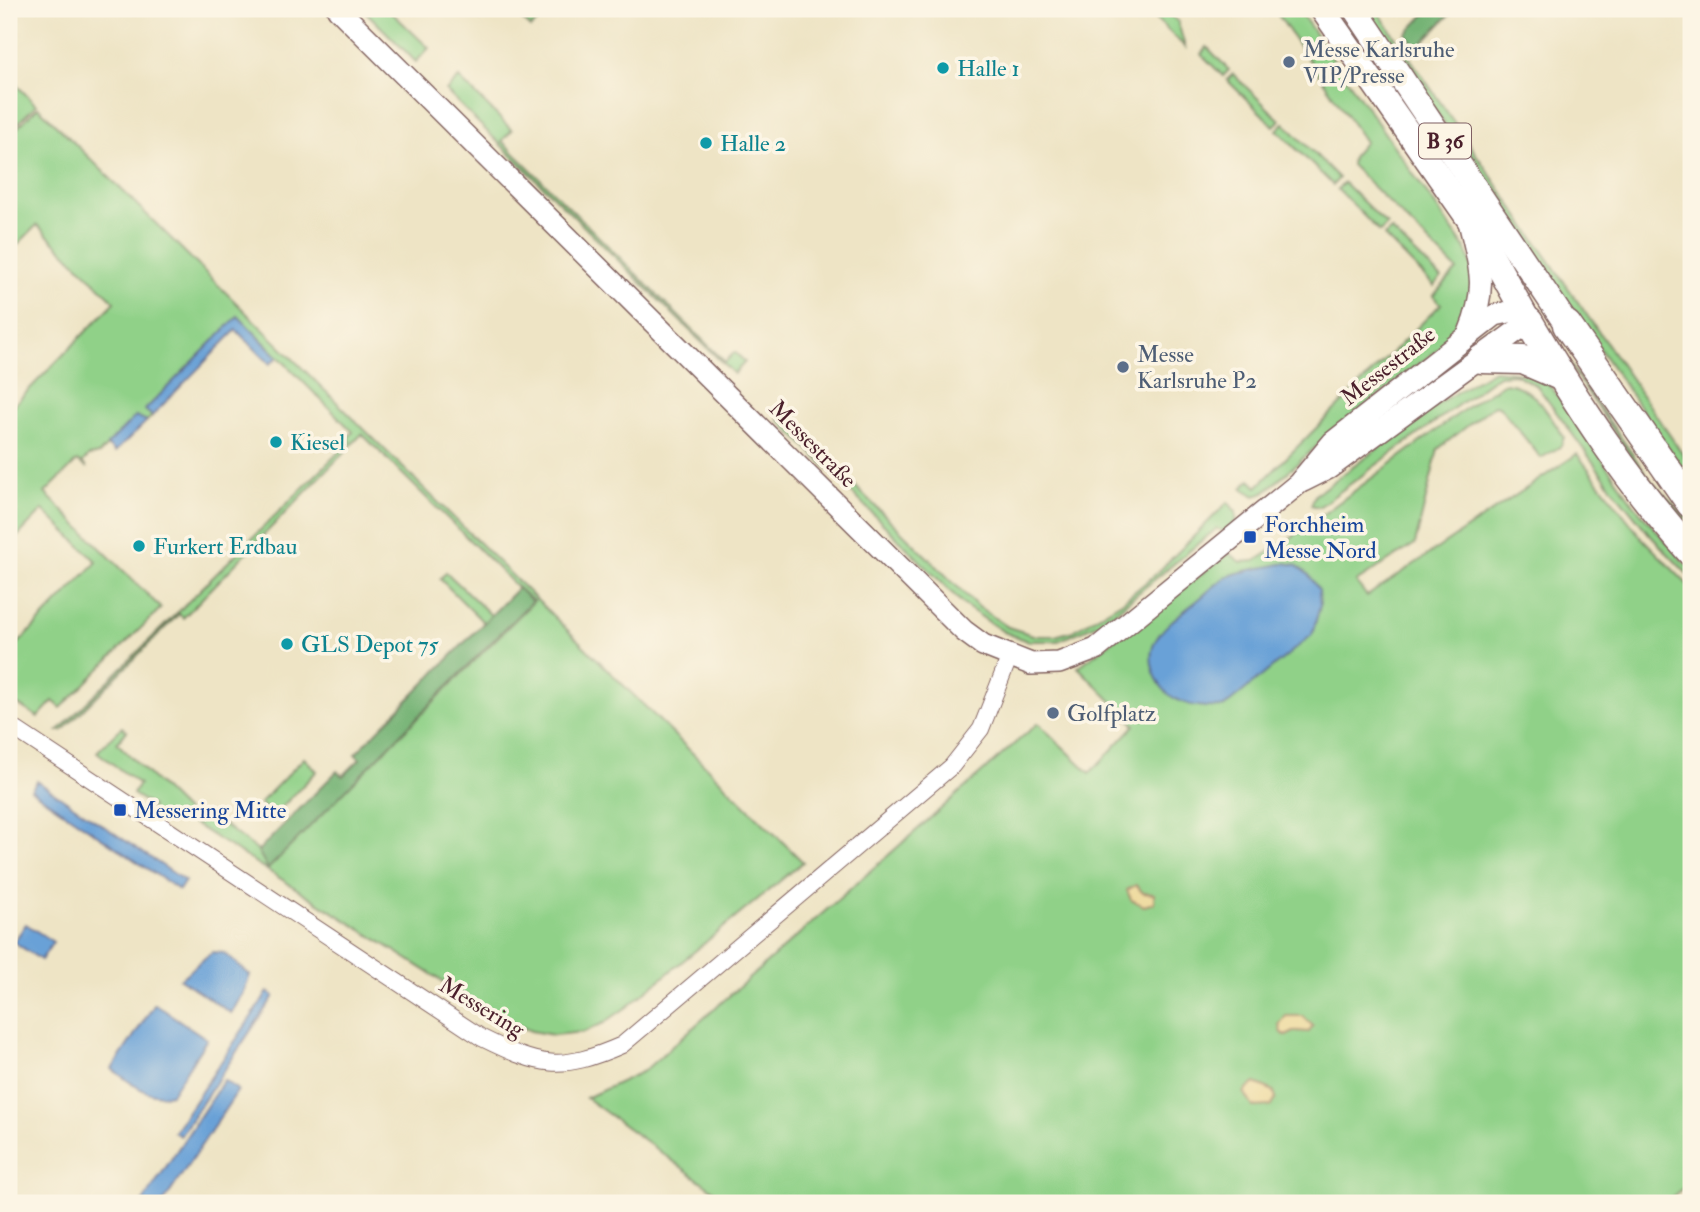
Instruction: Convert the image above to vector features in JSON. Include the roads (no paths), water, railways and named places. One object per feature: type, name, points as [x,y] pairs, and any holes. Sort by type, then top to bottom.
[{"type":"highway","name":"B 36","points":[[1530,314],[1560,376],[1639,492],[1691,552]]},
{"type":"highway","name":"B 36","points":[[1567,325],[1691,504]]},
{"type":"highway","points":[[1475,348],[1524,360],[1560,376]]},
{"type":"main road","name":"B 36","points":[[1322,9],[1467,217],[1530,314]]},
{"type":"main road","name":"B 36","points":[[1355,9],[1567,325]]},
{"type":"main road","points":[[1533,274],[1539,298],[1530,314],[1567,325]]},
{"type":"street","name":"Messestraße","points":[[338,9],[964,631],[983,645],[1009,658],[1031,664],[1059,663],[1096,649],[1298,484],[1329,468],[1475,348],[1530,314]]},
{"type":"street","points":[[1467,217],[1483,283],[1475,348]]},
{"type":"street","name":"Messering","points":[[9,725],[482,1038],[526,1059],[561,1063],[587,1060],[622,1045],[952,766],[981,729],[1009,658]]},
{"type":"water","points":[[238,316],[278,357],[270,364],[236,330],[152,416],[145,410]]},
{"type":"water","points":[[136,416],[147,421],[115,452],[107,445]]},
{"type":"water","points":[[1285,563],[1296,565],[1309,575],[1319,590],[1320,606],[1312,635],[1224,707],[1189,704],[1167,693],[1154,671],[1151,658],[1158,636],[1166,627],[1227,577]]},
{"type":"water","points":[[37,781],[185,881],[179,890],[31,790]]},
{"type":"water","points":[[26,924],[53,942],[41,960],[14,942]]},
{"type":"water","points":[[212,952],[224,953],[250,975],[243,994],[231,1013],[180,979]]},
{"type":"water","points":[[268,992],[274,996],[180,1136],[174,1132]]},
{"type":"water","points":[[155,1004],[207,1039],[171,1094],[147,1092],[112,1069]]},
{"type":"water","points":[[224,1080],[238,1090],[163,1203],[142,1203]]},
{"type":"place","name":"Messe Karlsruhe VIP/Presse","points":[[1289,62]]},
{"type":"place","name":"Halle 1","points":[[943,68]]},
{"type":"place","name":"Halle 2","points":[[706,143]]},
{"type":"place","name":"Messe Karlsruhe P2","points":[[1123,367]]},
{"type":"place","name":"Kiesel","points":[[276,442]]},
{"type":"place","name":"Forchheim Messe Nord","points":[[1250,537]]},
{"type":"place","name":"Furkert Erdbau","points":[[139,546]]},
{"type":"place","name":"GLS Depot 75","points":[[287,644]]},
{"type":"place","name":"Golfplatz","points":[[1053,713]]},
{"type":"place","name":"Messering Mitte","points":[[120,810]]}]
